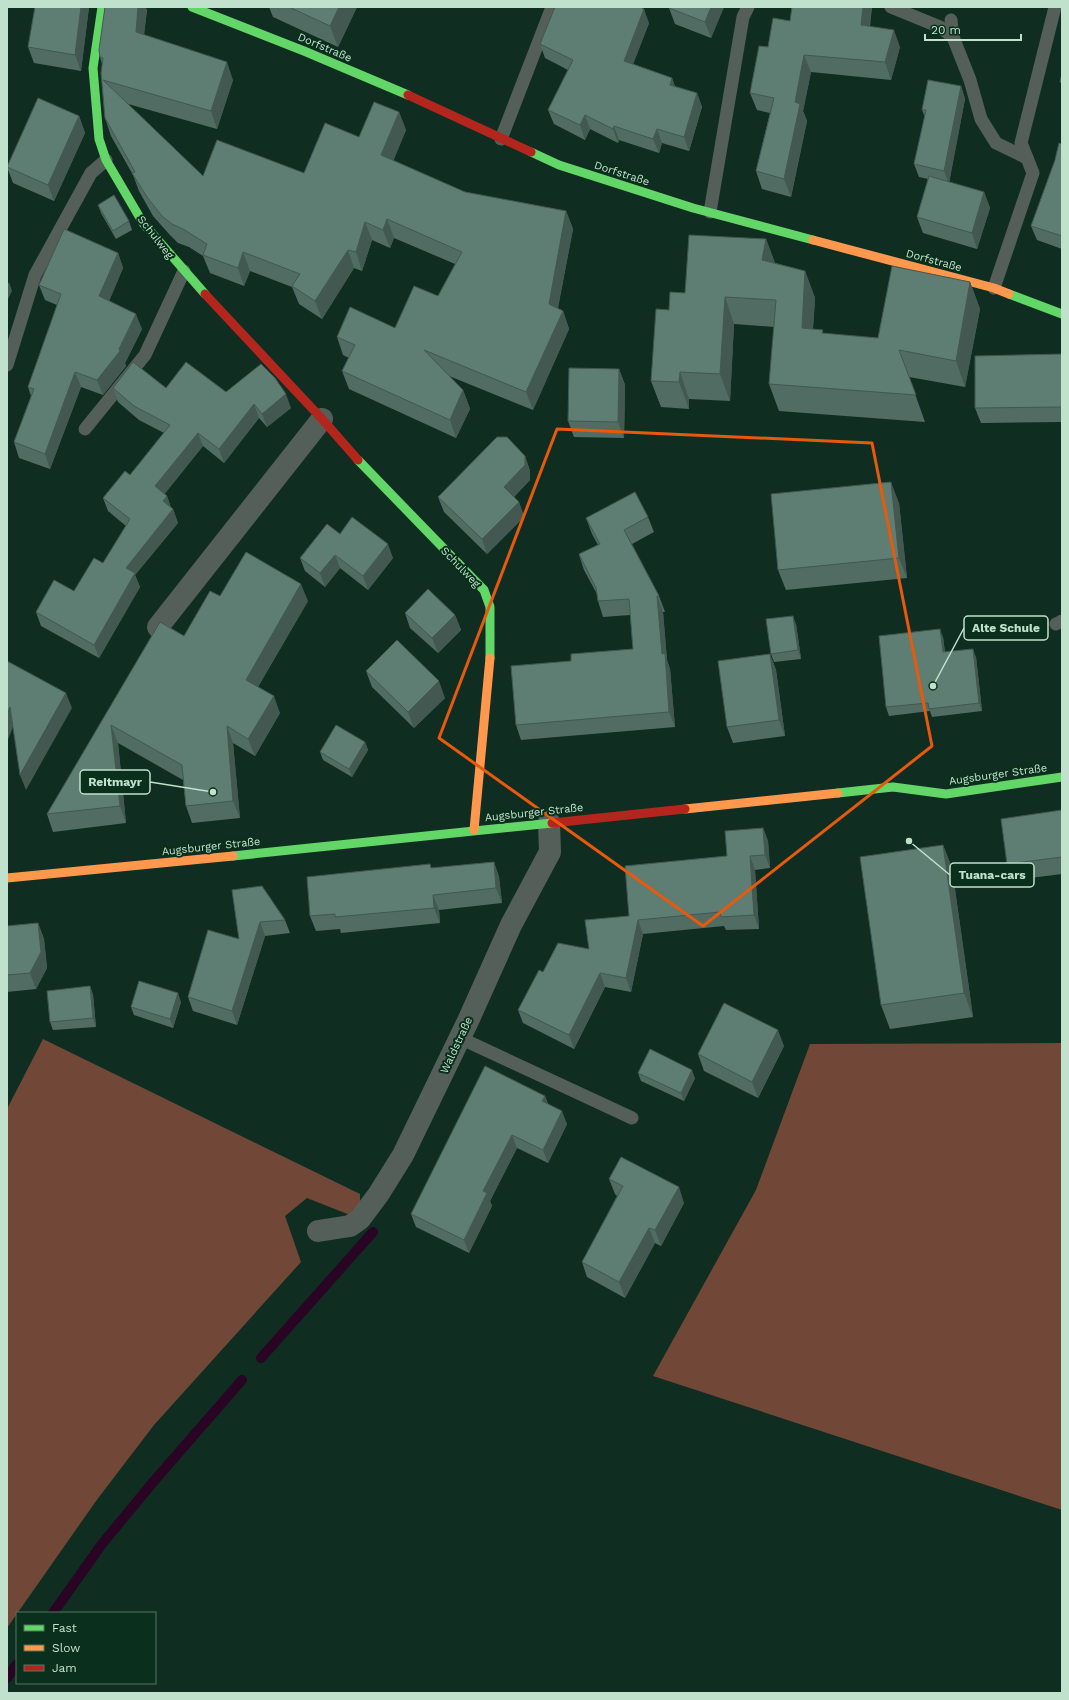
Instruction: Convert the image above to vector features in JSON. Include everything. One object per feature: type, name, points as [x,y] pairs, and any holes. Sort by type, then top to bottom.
[{"type":"street","name":"Schulweg","points":[[102,7],[93,68],[99,138],[106,160],[143,224],[184,271],[322,419],[366,470],[484,590],[490,607],[490,654],[474,830]]},
{"type":"street","name":"Dorfstraße","points":[[192,7],[337,64],[559,165],[710,212],[994,288],[1062,314]]},
{"type":"street","points":[[158,627],[322,419]]},
{"type":"street","name":"Augsburger Straße","points":[[7,878],[150,865],[893,787],[946,794],[1062,777]]},
{"type":"street","name":"Waldstraße","points":[[318,1231],[350,1226],[360,1219],[378,1195],[403,1155],[460,1038],[511,925],[550,852],[549,822]]},
{"type":"lane","points":[[501,139],[552,7]]},
{"type":"lane","points":[[710,212],[744,17],[748,7]]},
{"type":"lane","points":[[891,7],[940,27],[953,37]]},
{"type":"lane","points":[[994,288],[1033,173],[1021,143],[1055,7]]},
{"type":"lane","points":[[951,20],[953,37],[970,80],[981,119],[996,143],[1027,158]]},
{"type":"lane","points":[[7,365],[35,275],[91,173],[106,160]]},
{"type":"lane","points":[[85,429],[145,355],[184,271]]},
{"type":"lane","points":[[460,1038],[632,1118]]},
{"type":"highlighted area","points":[[557,429],[872,443],[932,746],[703,926],[439,738]]},
{"type":"shaded area","points":[[43,1039],[360,1194],[360,1219],[307,1198],[285,1216],[301,1262],[154,1425],[96,1501],[18,1612],[16,1612],[16,1615],[7,1628],[7,1109]]},
{"type":"shaded area","points":[[1062,1043],[1062,1510],[653,1376],[756,1190],[810,1044]]},
{"type":"building","points":[[35,7],[81,7],[75,55],[28,47]]},
{"type":"building","points":[[105,7],[138,7],[136,32],[227,62],[211,111],[103,80],[203,176],[217,140],[304,173],[325,123],[359,137],[374,102],[399,112],[381,155],[465,192],[566,211],[549,304],[563,311],[526,392],[424,350],[463,390],[450,420],[342,371],[355,345],[337,337],[350,307],[395,328],[414,286],[438,296],[462,252],[387,219],[383,230],[365,222],[356,252],[348,250],[315,301],[292,286],[300,274],[243,252],[238,268],[203,255],[207,244],[172,224],[162,216],[147,197],[132,173],[135,172],[105,118],[101,73],[103,58],[100,57],[99,50]]},
{"type":"building","points":[[289,7],[339,7],[330,26]]},
{"type":"building","points":[[555,7],[640,7],[644,9],[624,61],[672,78],[670,85],[697,93],[684,137],[657,129],[653,139],[614,126],[613,129],[585,115],[580,125],[548,110],[573,60],[540,44]]},
{"type":"building","points":[[711,7],[705,22],[669,8]]},
{"type":"building","points":[[792,7],[863,7],[861,25],[894,30],[885,62],[804,55],[795,102],[800,104],[784,179],[756,171],[774,98],[750,93],[759,46],[768,47],[773,18],[790,21]]},
{"type":"building","points":[[928,80],[961,86],[944,171],[914,164],[926,110],[922,110]]},
{"type":"building","points":[[38,98],[79,116],[48,185],[7,167]]},
{"type":"building","points":[[1059,143],[1062,144],[1062,236],[1031,226],[1055,160]]},
{"type":"building","points":[[929,176],[984,192],[972,233],[917,217]]},
{"type":"building","points":[[114,195],[129,221],[113,231],[98,205]]},
{"type":"building","points":[[64,229],[118,253],[99,296],[136,314],[119,349],[120,351],[97,380],[75,372],[45,454],[14,442],[34,389],[28,387],[61,294],[39,285]]},
{"type":"building","points":[[689,235],[766,239],[762,260],[805,271],[802,328],[823,330],[822,333],[878,338],[892,266],[970,282],[956,361],[899,350],[916,395],[769,384],[776,300],[725,297],[720,374],[680,372],[679,382],[651,381],[656,309],[669,310],[670,292],[685,293]]},
{"type":"building","points":[[1062,354],[1062,407],[975,408],[975,356]]},
{"type":"building","points":[[133,362],[166,388],[186,362],[226,392],[261,364],[275,378],[286,394],[262,414],[254,404],[219,449],[198,433],[155,486],[167,496],[163,501],[173,509],[126,568],[135,573],[94,645],[36,612],[54,580],[74,591],[94,558],[103,563],[130,519],[103,498],[125,471],[130,475],[170,425],[134,406],[113,388]]},
{"type":"building","points":[[569,368],[619,369],[618,422],[568,421]]},
{"type":"building","points":[[497,437],[507,437],[525,456],[525,465],[504,487],[519,502],[482,539],[438,497]]},
{"type":"building","points":[[891,482],[899,558],[778,570],[771,494]]},
{"type":"building","points":[[635,492],[648,517],[624,530],[659,596],[657,596],[662,654],[665,653],[669,712],[516,725],[511,666],[571,661],[571,654],[633,649],[629,599],[598,601],[596,588],[579,554],[600,544],[586,518]]},
{"type":"building","points":[[352,517],[388,544],[363,576],[335,555],[320,573],[300,558],[327,524],[340,534]]},
{"type":"building","points":[[246,552],[301,584],[246,680],[274,696],[248,739],[227,726],[233,801],[186,806],[182,765],[111,725],[120,806],[47,814],[160,622],[184,636],[210,591],[220,596]]},
{"type":"building","points":[[428,589],[455,615],[432,638],[405,613]]},
{"type":"building","points":[[793,616],[798,650],[771,654],[766,619]]},
{"type":"building","points":[[940,629],[943,652],[973,649],[979,703],[929,709],[928,703],[886,707],[879,636]]},
{"type":"building","points":[[397,640],[439,681],[408,712],[366,671]]},
{"type":"building","points":[[770,654],[779,720],[727,727],[718,661]]},
{"type":"building","points":[[7,661],[66,693],[20,775],[10,707],[7,714]]},
{"type":"building","points":[[336,725],[365,742],[349,769],[320,752]]},
{"type":"building","points":[[1062,810],[1062,857],[1007,864],[1001,819]]},
{"type":"building","points":[[763,828],[765,855],[750,856],[754,915],[721,917],[720,912],[638,920],[626,978],[600,973],[569,1035],[518,1010],[539,970],[543,972],[558,943],[589,949],[585,920],[629,916],[625,866],[727,856],[725,831]]},
{"type":"building","points":[[943,845],[964,993],[881,1005],[860,857]]},
{"type":"building","points":[[494,862],[496,888],[433,895],[434,908],[335,917],[335,914],[310,916],[307,877],[430,864],[431,868]]},
{"type":"building","points":[[262,886],[285,920],[260,922],[232,1011],[188,997],[208,930],[239,939],[232,890]]},
{"type":"building","points":[[38,923],[41,952],[30,973],[7,975],[7,926]]},
{"type":"building","points":[[139,981],[178,993],[170,1019],[131,1007]]},
{"type":"building","points":[[90,986],[93,1018],[50,1022],[47,991]]},
{"type":"building","points":[[724,1003],[778,1030],[752,1082],[698,1054]]},
{"type":"building","points":[[650,1049],[692,1070],[681,1093],[638,1073]]},
{"type":"building","points":[[485,1066],[545,1096],[542,1101],[562,1111],[543,1150],[512,1135],[483,1191],[487,1193],[464,1240],[411,1214]]},
{"type":"building","points":[[621,1157],[679,1187],[655,1230],[649,1228],[619,1282],[582,1262],[623,1186],[609,1179]]},
{"type":"waterway","points":[[261,1358],[373,1232]]},
{"type":"waterway","points":[[54,1612],[102,1544],[154,1481],[242,1380]]},
{"type":"waterway","points":[[7,1678],[16,1665]]},
{"type":"traffic: fast","points":[[102,7],[93,68],[99,139],[106,160],[143,223],[205,294]]},
{"type":"traffic: fast","points":[[192,7],[304,51],[408,95]]},
{"type":"traffic: fast","points":[[531,152],[559,165],[693,208],[813,240]]},
{"type":"traffic: fast","points":[[1009,294],[1062,314]]},
{"type":"traffic: fast","points":[[358,460],[484,590],[490,607],[490,658]]},
{"type":"traffic: fast","points":[[838,793],[893,787],[946,794],[1062,777]]},
{"type":"traffic: fast","points":[[233,856],[552,823]]},
{"type":"traffic: slow","points":[[813,240],[994,288],[1009,294]]},
{"type":"traffic: slow","points":[[474,830],[490,658]]},
{"type":"traffic: slow","points":[[685,809],[838,793]]},
{"type":"traffic: slow","points":[[7,878],[233,856]]},
{"type":"traffic: jam","points":[[408,95],[531,152]]},
{"type":"traffic: jam","points":[[205,294],[322,419],[358,460]]},
{"type":"traffic: jam","points":[[552,823],[685,809]]},
{"type":"place","name":"Alte Schule","points":[[933,686]]},
{"type":"place","name":"Reitmayr","points":[[213,792]]},
{"type":"place","name":"Tuana-cars","points":[[909,841]]}]
